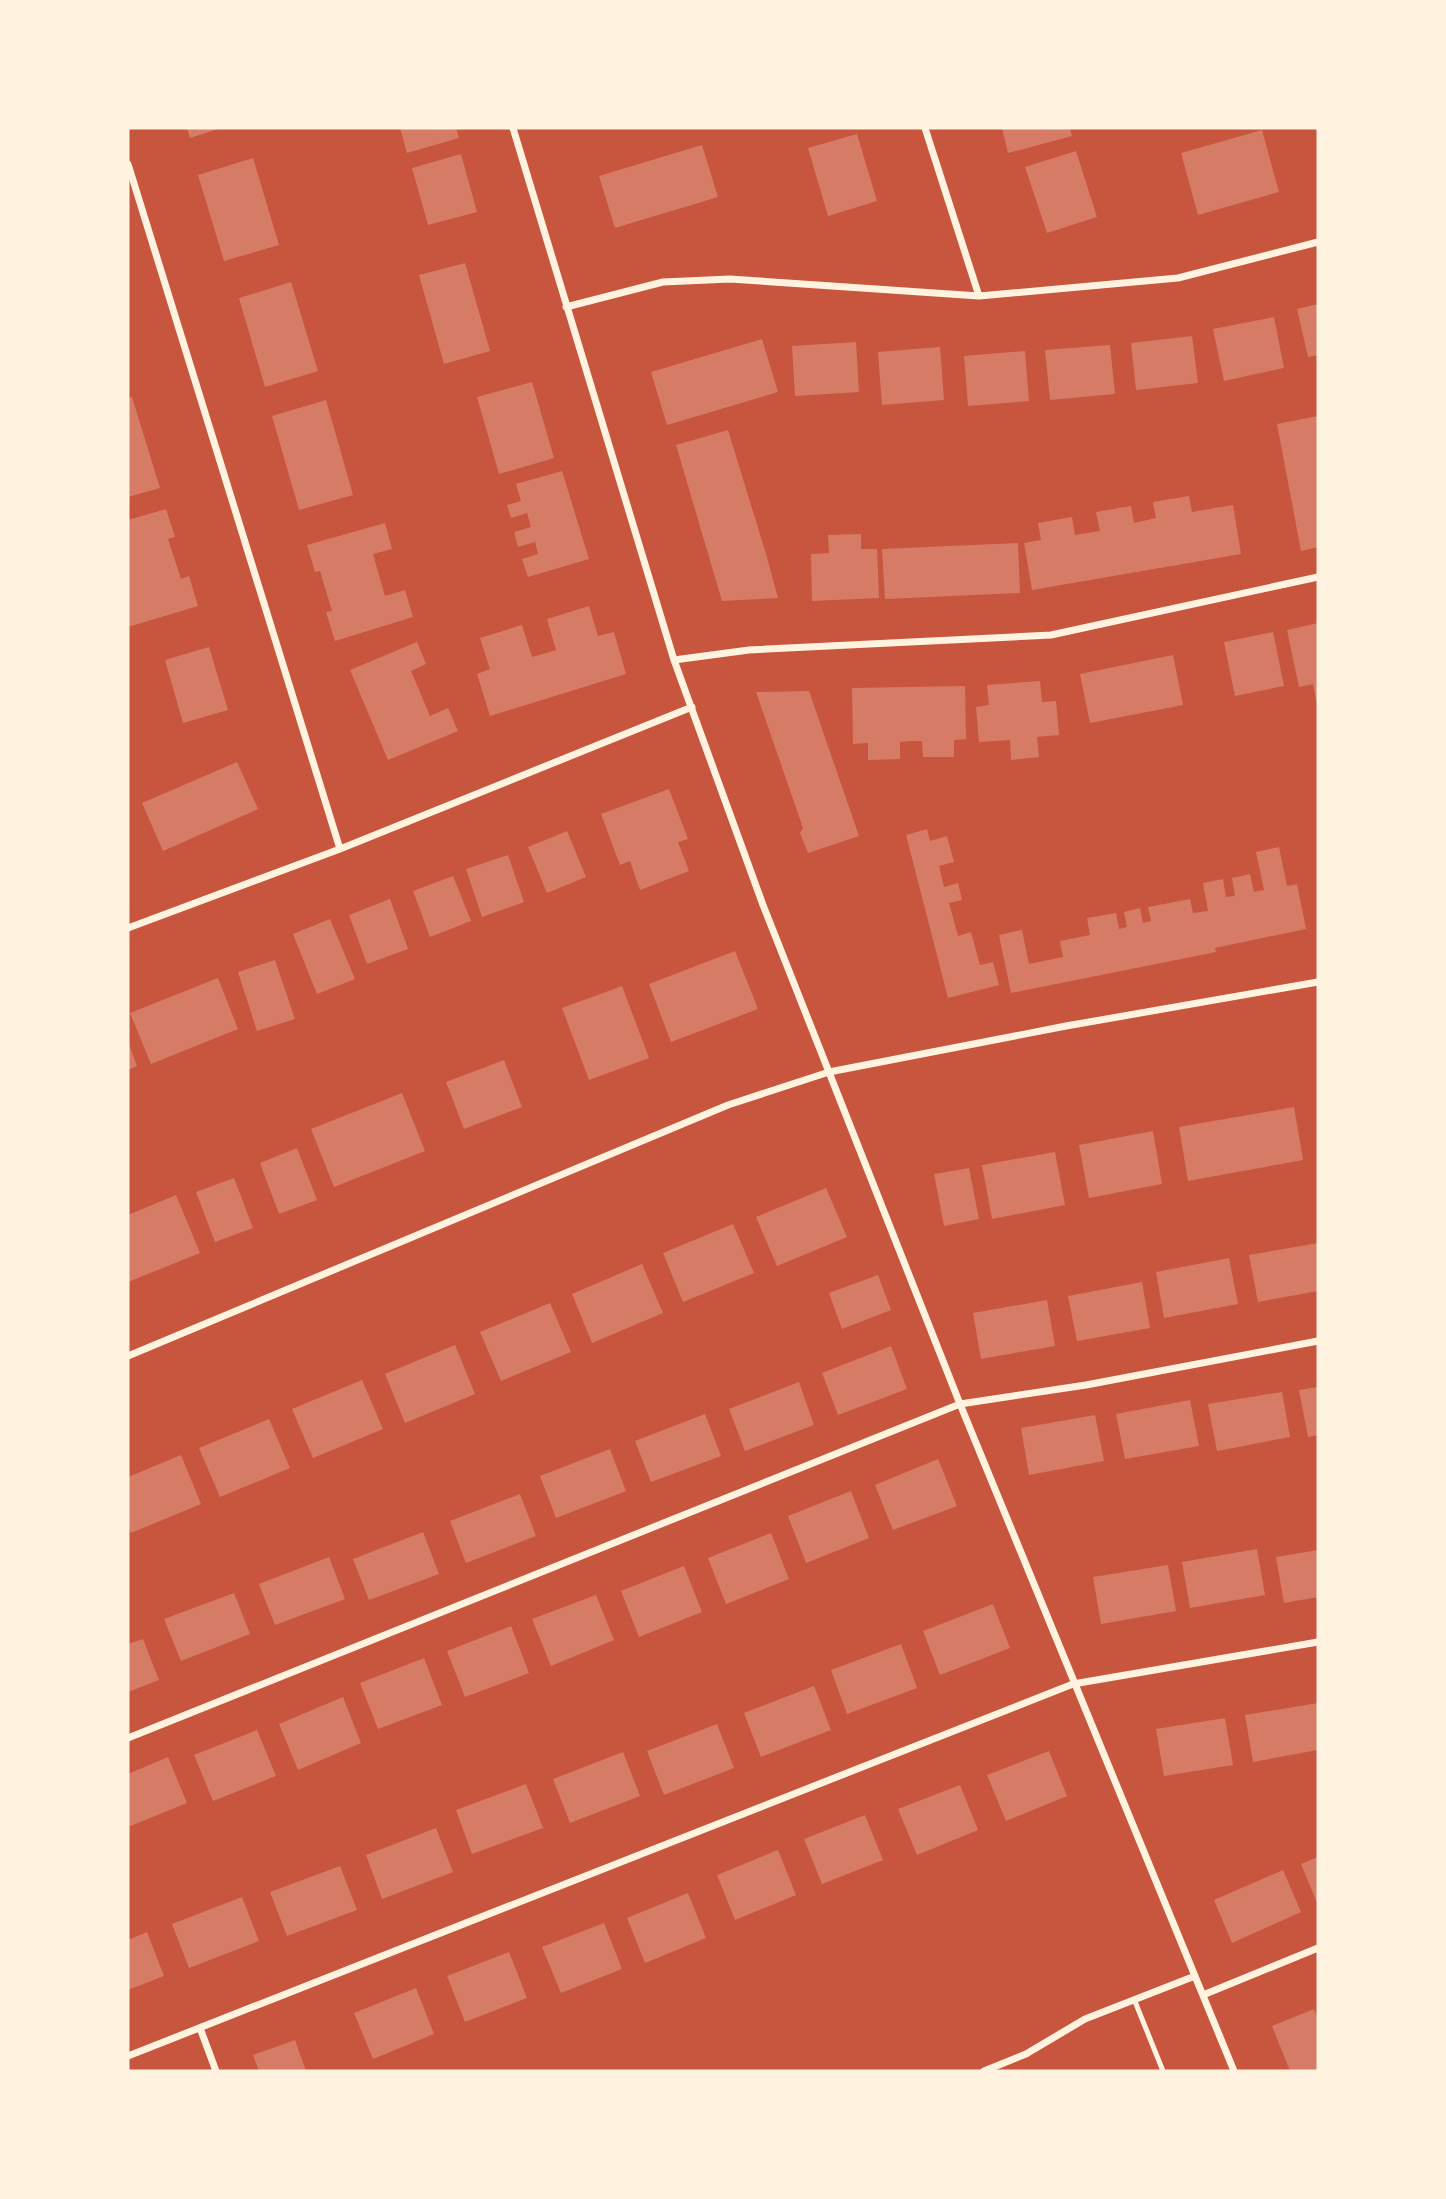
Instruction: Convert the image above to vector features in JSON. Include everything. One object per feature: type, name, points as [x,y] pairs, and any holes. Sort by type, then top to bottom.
[{"type":"street","points":[[513,128],[674,660],[763,905],[1073,1684],[1234,2071]]},
{"type":"street","points":[[925,128],[979,296]]},
{"type":"street","points":[[128,164],[340,849]]},
{"type":"street","points":[[566,307],[663,282],[730,279],[979,296],[1178,278],[1318,242]]},
{"type":"street","points":[[674,660],[749,650],[1051,635],[1318,577]]},
{"type":"street","points":[[128,928],[340,849],[692,707]]},
{"type":"street","points":[[128,1356],[728,1105],[829,1072],[1066,1026],[1318,982]]},
{"type":"street","points":[[128,1738],[960,1404],[1086,1385],[1318,1341]]},
{"type":"street","points":[[128,2056],[1073,1684],[1318,1642]]},
{"type":"street","points":[[1203,1995],[1318,1948]]},
{"type":"street","points":[[984,2071],[1026,2054],[1085,2019],[1195,1976]]},
{"type":"street","points":[[200,2028],[216,2071]]},
{"type":"lane","points":[[1134,1999],[1163,2071]]},
{"type":"building","points":[[187,128],[221,128],[190,138]]},
{"type":"building","points":[[400,128],[456,128],[459,138],[407,153]]},
{"type":"building","points":[[1002,128],[1070,128],[1072,136],[1008,153]]},
{"type":"building","points":[[1262,130],[1279,192],[1198,215],[1181,153]]},
{"type":"building","points":[[857,134],[877,201],[828,216],[808,148]]},
{"type":"building","points":[[702,145],[718,197],[615,228],[599,176]]},
{"type":"building","points":[[1076,151],[1097,217],[1047,233],[1025,167]]},
{"type":"building","points":[[461,154],[477,212],[428,225],[412,168]]},
{"type":"building","points":[[253,158],[279,245],[224,261],[198,175]]},
{"type":"building","points":[[465,263],[490,351],[444,364],[419,275]]},
{"type":"building","points":[[291,282],[318,371],[265,387],[239,298]]},
{"type":"building","points":[[1318,304],[1318,355],[1308,357],[1297,309]]},
{"type":"building","points":[[1274,317],[1284,368],[1224,381],[1213,329]]},
{"type":"building","points":[[1192,336],[1198,383],[1136,390],[1131,343]]},
{"type":"building","points":[[762,339],[778,392],[667,425],[651,372]]},
{"type":"building","points":[[856,342],[859,392],[795,396],[792,346]]},
{"type":"building","points":[[1110,345],[1115,394],[1050,400],[1045,350]]},
{"type":"building","points":[[940,347],[944,400],[882,405],[878,352]]},
{"type":"building","points":[[1025,351],[1029,401],[968,406],[964,356]]},
{"type":"building","points":[[532,382],[554,458],[499,474],[477,397]]},
{"type":"building","points":[[132,397],[160,488],[128,497],[128,398]]},
{"type":"building","points":[[326,400],[353,495],[299,510],[272,416]]},
{"type":"building","points":[[1318,416],[1318,547],[1301,551],[1277,424]]},
{"type":"building","points":[[728,430],[778,598],[722,601],[676,445]]},
{"type":"building","points":[[562,471],[589,559],[528,577],[522,559],[538,554],[535,542],[518,547],[514,532],[531,527],[527,513],[511,518],[507,505],[521,501],[516,484]]},
{"type":"building","points":[[1189,496],[1192,512],[1233,505],[1241,554],[1032,590],[1024,543],[1041,540],[1038,523],[1072,517],[1075,535],[1100,531],[1096,512],[1131,506],[1134,523],[1156,518],[1153,502]]},
{"type":"building","points":[[166,509],[175,537],[168,539],[181,579],[189,576],[198,606],[128,627],[128,520]]},
{"type":"building","points":[[385,523],[392,549],[373,554],[385,596],[405,590],[413,617],[335,641],[326,612],[332,611],[320,571],[315,572],[307,545]]},
{"type":"building","points":[[861,534],[861,549],[877,549],[879,598],[812,601],[811,554],[829,553],[828,535]]},
{"type":"building","points":[[1018,543],[1020,593],[885,599],[882,549]]},
{"type":"building","points":[[589,606],[598,636],[614,632],[626,674],[490,716],[477,674],[490,669],[480,638],[522,625],[532,657],[546,653],[556,650],[547,619]]},
{"type":"building","points":[[1318,623],[1317,704],[1313,684],[1299,687],[1287,630]]},
{"type":"building","points":[[1273,632],[1284,686],[1235,696],[1224,642]]},
{"type":"building","points":[[417,642],[426,664],[411,671],[430,716],[448,708],[458,731],[388,760],[350,670]]},
{"type":"building","points":[[209,647],[228,710],[183,723],[165,660]]},
{"type":"building","points":[[1173,655],[1183,705],[1090,723],[1080,674]]},
{"type":"building","points":[[1040,681],[1042,702],[1056,701],[1059,735],[1037,737],[1039,757],[1011,760],[1010,740],[979,742],[976,707],[989,705],[987,685]]},
{"type":"building","points":[[965,686],[966,739],[954,740],[954,757],[923,757],[922,741],[909,741],[900,742],[900,759],[868,760],[868,743],[853,744],[852,688]]},
{"type":"building","points":[[809,691],[859,836],[808,853],[800,833],[803,828],[756,692]]},
{"type":"building","points":[[237,762],[258,809],[163,851],[142,803]]},
{"type":"building","points":[[669,789],[688,839],[678,842],[689,871],[640,890],[630,861],[620,865],[601,814]]},
{"type":"building","points":[[927,829],[930,841],[947,836],[954,862],[939,866],[944,887],[958,883],[962,900],[949,903],[958,936],[971,932],[980,965],[993,962],[999,985],[948,998],[906,835]]},
{"type":"building","points":[[567,831],[586,877],[547,893],[528,847]]},
{"type":"building","points":[[1279,847],[1287,886],[1297,884],[1306,929],[1215,948],[1216,952],[1011,993],[999,935],[1022,930],[1029,964],[1063,957],[1060,941],[1090,935],[1087,918],[1116,913],[1119,929],[1127,927],[1124,912],[1140,908],[1143,923],[1151,921],[1148,907],[1190,899],[1193,913],[1208,911],[1203,883],[1223,879],[1226,897],[1235,896],[1232,878],[1250,874],[1254,892],[1264,890],[1256,852]]},
{"type":"building","points":[[508,855],[524,902],[482,917],[466,869]]},
{"type":"building","points":[[453,876],[471,921],[430,937],[413,891]]},
{"type":"building","points":[[390,899],[408,949],[367,964],[349,915]]},
{"type":"building","points":[[330,919],[355,979],[317,994],[293,934]]},
{"type":"building","points":[[735,951],[758,1009],[671,1042],[649,984]]},
{"type":"building","points":[[275,960],[295,1019],[257,1031],[238,972]]},
{"type":"building","points":[[218,978],[238,1029],[151,1064],[130,1013]]},
{"type":"building","points":[[622,986],[649,1058],[589,1080],[562,1008]]},
{"type":"building","points":[[128,1042],[137,1066],[128,1070]]},
{"type":"building","points":[[504,1060],[522,1107],[464,1129],[446,1082]]},
{"type":"building","points":[[402,1093],[425,1151],[334,1187],[311,1129]]},
{"type":"building","points":[[1294,1107],[1303,1160],[1188,1181],[1179,1127]]},
{"type":"building","points":[[1153,1131],[1162,1184],[1089,1198],[1079,1145]]},
{"type":"building","points":[[297,1148],[317,1200],[279,1214],[260,1163]]},
{"type":"building","points":[[1055,1152],[1065,1205],[992,1219],[982,1165]]},
{"type":"building","points":[[969,1168],[979,1219],[944,1226],[934,1174]]},
{"type":"building","points":[[234,1178],[253,1228],[215,1242],[196,1192]]},
{"type":"building","points":[[826,1188],[847,1237],[777,1266],[756,1217]]},
{"type":"building","points":[[176,1195],[200,1253],[128,1282],[128,1215]]},
{"type":"building","points":[[733,1224],[754,1273],[683,1302],[663,1253]]},
{"type":"building","points":[[1318,1243],[1318,1291],[1258,1302],[1249,1255]]},
{"type":"building","points":[[1229,1258],[1238,1304],[1164,1318],[1156,1272]]},
{"type":"building","points":[[642,1264],[663,1313],[592,1343],[572,1294]]},
{"type":"building","points":[[878,1275],[891,1310],[842,1329],[829,1293]]},
{"type":"building","points":[[1142,1282],[1150,1328],[1077,1341],[1068,1296]]},
{"type":"building","points":[[1047,1300],[1055,1346],[981,1359],[973,1313]]},
{"type":"building","points":[[550,1303],[571,1352],[501,1381],[480,1332]]},
{"type":"building","points":[[455,1345],[475,1394],[405,1423],[385,1374]]},
{"type":"building","points":[[891,1346],[907,1389],[838,1415],[822,1373]]},
{"type":"building","points":[[362,1380],[383,1429],[313,1458],[292,1409]]},
{"type":"building","points":[[799,1382],[814,1425],[745,1451],[729,1409]]},
{"type":"building","points":[[1318,1387],[1318,1435],[1308,1437],[1299,1390]]},
{"type":"building","points":[[1282,1392],[1290,1437],[1217,1451],[1208,1404]]},
{"type":"building","points":[[1190,1400],[1199,1446],[1125,1459],[1116,1414]]},
{"type":"building","points":[[705,1414],[721,1456],[651,1482],[635,1441]]},
{"type":"building","points":[[1095,1415],[1104,1461],[1029,1475],[1021,1428]]},
{"type":"building","points":[[269,1419],[290,1468],[220,1497],[199,1448]]},
{"type":"building","points":[[610,1449],[626,1491],[556,1518],[540,1476]]},
{"type":"building","points":[[181,1455],[201,1504],[131,1533],[128,1526],[128,1477]]},
{"type":"building","points":[[938,1459],[957,1506],[893,1530],[875,1485]]},
{"type":"building","points":[[851,1491],[869,1538],[806,1563],[788,1516]]},
{"type":"building","points":[[520,1494],[536,1536],[466,1563],[450,1521]]},
{"type":"building","points":[[423,1532],[439,1574],[369,1600],[353,1559]]},
{"type":"building","points":[[771,1533],[789,1579],[726,1604],[708,1558]]},
{"type":"building","points":[[1257,1549],[1265,1595],[1190,1608],[1182,1562]]},
{"type":"building","points":[[1318,1550],[1318,1597],[1284,1603],[1276,1557]]},
{"type":"building","points":[[329,1557],[345,1599],[275,1625],[259,1584]]},
{"type":"building","points":[[1168,1565],[1176,1611],[1101,1624],[1093,1577]]},
{"type":"building","points":[[684,1566],[702,1612],[639,1637],[621,1591]]},
{"type":"building","points":[[234,1593],[250,1634],[181,1661],[164,1619]]},
{"type":"building","points":[[596,1595],[614,1640],[551,1666],[532,1619]]},
{"type":"building","points":[[993,1604],[1010,1648],[940,1675],[923,1631]]},
{"type":"building","points":[[511,1626],[529,1673],[465,1697],[447,1651]]},
{"type":"building","points":[[143,1639],[159,1680],[128,1692],[128,1644]]},
{"type":"building","points":[[901,1644],[917,1688],[847,1714],[831,1670]]},
{"type":"building","points":[[424,1658],[442,1705],[378,1729],[360,1683]]},
{"type":"building","points":[[814,1686],[831,1730],[761,1757],[744,1713]]},
{"type":"building","points":[[343,1697],[361,1743],[298,1770],[279,1724]]},
{"type":"building","points":[[1318,1703],[1318,1750],[1253,1762],[1245,1715]]},
{"type":"building","points":[[1225,1718],[1233,1765],[1164,1776],[1156,1729]]},
{"type":"building","points":[[717,1724],[734,1768],[664,1795],[647,1751]]},
{"type":"building","points":[[257,1730],[276,1776],[213,1801],[194,1755]]},
{"type":"building","points":[[1049,1751],[1067,1796],[1006,1821],[987,1775]]},
{"type":"building","points":[[623,1752],[640,1796],[570,1823],[553,1779]]},
{"type":"building","points":[[168,1757],[187,1803],[128,1827],[128,1774]]},
{"type":"building","points":[[526,1784],[543,1828],[472,1854],[456,1810]]},
{"type":"building","points":[[960,1785],[978,1830],[917,1855],[898,1809]]},
{"type":"building","points":[[865,1815],[883,1860],[822,1884],[804,1839]]},
{"type":"building","points":[[436,1828],[453,1872],[382,1899],[366,1855]]},
{"type":"building","points":[[778,1850],[796,1895],[735,1920],[717,1875]]},
{"type":"building","points":[[1318,1857],[1318,1905],[1301,1864]]},
{"type":"building","points":[[340,1866],[357,1910],[287,1936],[270,1892]]},
{"type":"building","points":[[1283,1870],[1301,1912],[1232,1943],[1214,1900]]},
{"type":"building","points":[[688,1893],[706,1938],[645,1963],[627,1918]]},
{"type":"building","points":[[242,1897],[259,1941],[189,1968],[172,1924]]},
{"type":"building","points":[[604,1923],[622,1969],[561,1993],[542,1947]]},
{"type":"building","points":[[147,1932],[164,1976],[128,1990],[128,1940]]},
{"type":"building","points":[[509,1952],[527,1998],[465,2022],[447,1976]]},
{"type":"building","points":[[416,1988],[434,2034],[373,2059],[354,2013]]},
{"type":"building","points":[[1314,2009],[1318,2019],[1318,2071],[1290,2071],[1272,2026]]},
{"type":"building","points":[[295,2040],[306,2071],[259,2071],[253,2055]]}]
